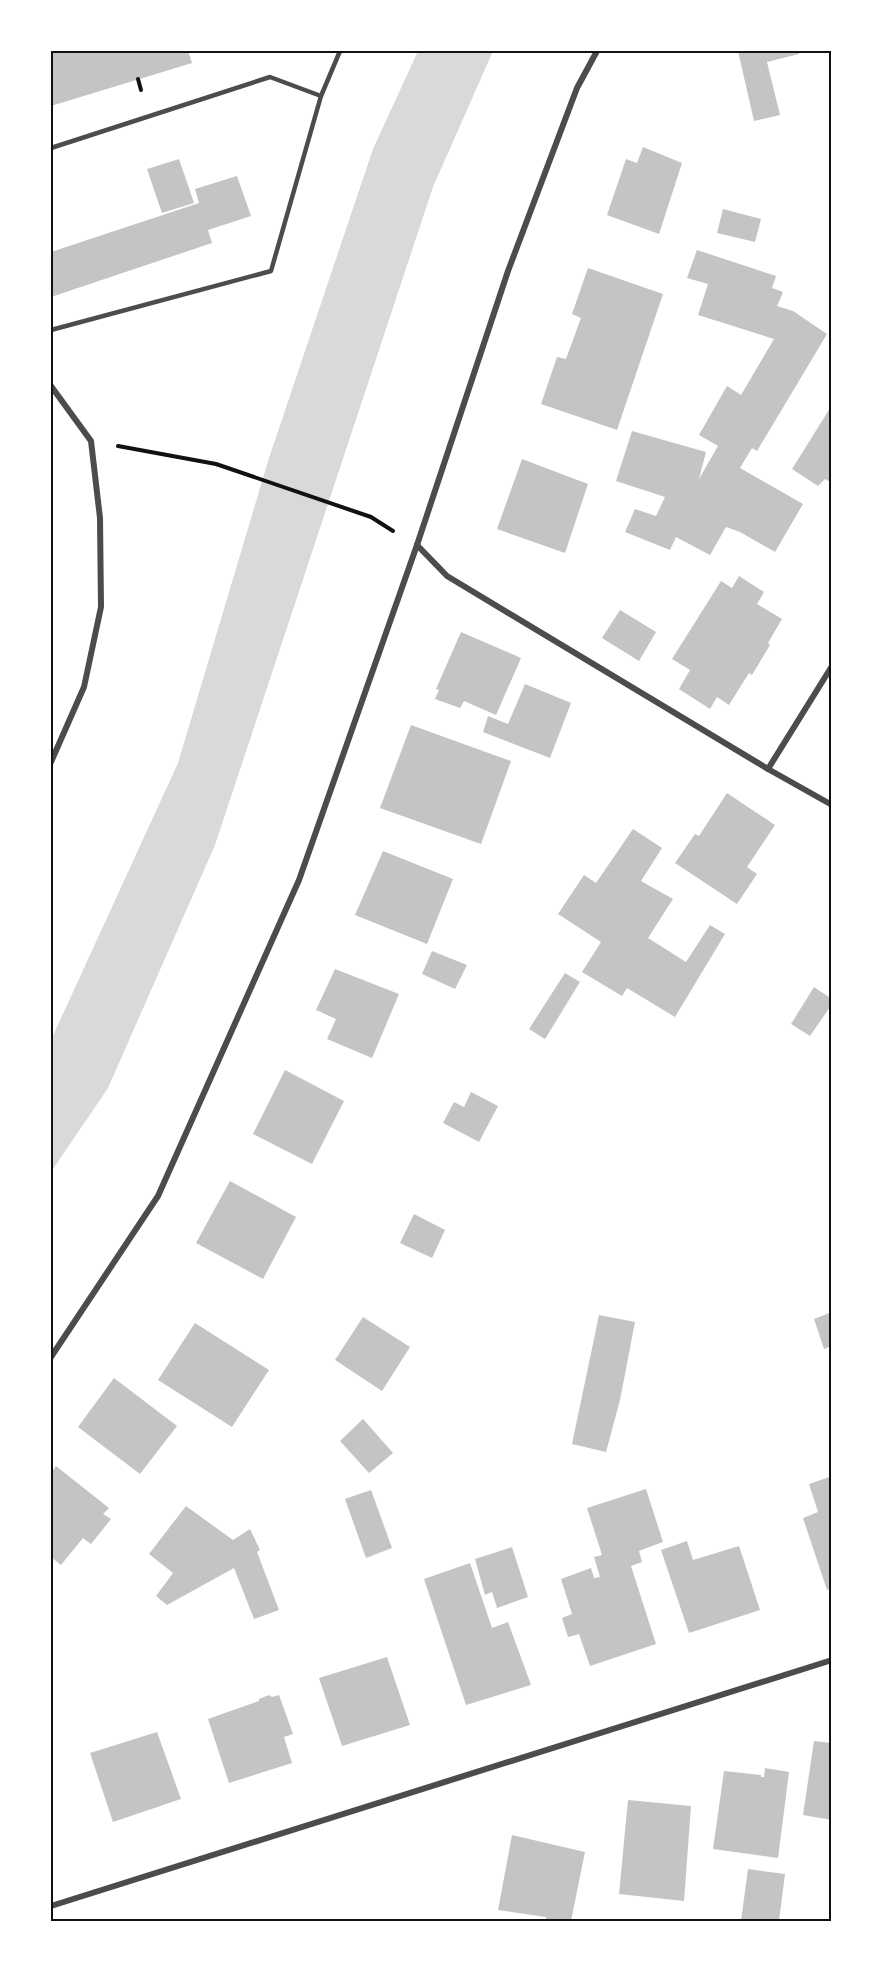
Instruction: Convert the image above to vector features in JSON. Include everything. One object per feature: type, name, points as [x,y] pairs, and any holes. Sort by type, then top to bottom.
[{"type":"street","points":[[51,1357],[158,1196],[298,880],[417,545],[508,271],[577,88],[597,51]]},
{"type":"street","points":[[51,386],[91,441],[100,518],[101,607],[84,687],[51,762]]},
{"type":"street","points":[[417,545],[447,576],[832,805]]},
{"type":"street","points":[[768,769],[832,666]]},
{"type":"street","points":[[51,1906],[832,1660]]},
{"type":"lane","points":[[51,330],[271,270],[321,96],[340,51]]},
{"type":"lane","points":[[51,148],[270,77],[321,96]]},
{"type":"path","points":[[91,441],[216,464],[371,518]]},
{"type":"shaded area","points":[[418,51],[493,51],[433,187],[215,845],[108,1088],[51,1172],[51,1040],[178,763],[269,458],[373,149]]},
{"type":"building","points":[[51,51],[188,51],[192,63],[51,106]]},
{"type":"building","points":[[738,51],[799,51],[799,54],[767,62],[780,115],[754,121]]},
{"type":"building","points":[[643,147],[682,163],[659,234],[607,215],[626,159],[637,163]]},
{"type":"building","points":[[179,159],[194,203],[162,213],[147,169]]},
{"type":"building","points":[[237,176],[251,216],[208,230],[212,243],[51,297],[51,252],[199,203],[195,189]]},
{"type":"building","points":[[723,209],[761,219],[755,242],[717,233]]},
{"type":"building","points":[[697,250],[776,276],[772,288],[783,292],[777,306],[793,311],[827,334],[757,451],[752,448],[740,468],[803,504],[775,552],[740,532],[726,527],[710,555],[676,537],[670,550],[625,532],[635,509],[656,516],[665,497],[616,481],[632,431],[706,452],[699,479],[718,446],[699,435],[727,386],[741,395],[774,339],[698,315],[708,284],[687,278]]},
{"type":"building","points":[[588,268],[663,294],[617,430],[541,404],[557,357],[566,359],[581,318],[572,314]]},
{"type":"building","points":[[832,405],[832,483],[825,479],[818,486],[792,469]]},
{"type":"building","points":[[522,459],[588,484],[565,553],[497,529]]},
{"type":"building","points":[[739,576],[764,592],[757,604],[782,619],[752,675],[749,673],[729,705],[717,697],[710,709],[679,689],[690,670],[672,659],[721,581],[732,588]]},
{"type":"building","points":[[620,610],[656,632],[639,661],[602,638]]},
{"type":"building","points":[[461,632],[521,658],[496,715],[464,701],[460,708],[435,699],[439,690],[436,689]]},
{"type":"building","points":[[525,684],[571,703],[550,758],[483,732],[488,716],[508,724]]},
{"type":"building","points":[[411,725],[511,761],[481,844],[380,808]]},
{"type":"building","points":[[727,793],[775,825],[747,867],[757,874],[737,904],[675,863],[695,834],[699,836]]},
{"type":"building","points":[[633,829],[662,848],[641,881],[673,899],[648,938],[686,962],[710,925],[725,934],[675,1017],[627,988],[622,996],[582,972],[601,942],[558,914],[584,875],[596,883]]},
{"type":"building","points":[[383,851],[453,879],[427,944],[355,915]]},
{"type":"building","points":[[432,951],[467,965],[455,989],[422,974]]},
{"type":"building","points":[[335,969],[399,994],[372,1058],[327,1039],[336,1019],[316,1010]]},
{"type":"building","points":[[565,973],[580,982],[545,1039],[529,1029]]},
{"type":"building","points":[[814,987],[832,999],[832,1004],[810,1036],[791,1024]]},
{"type":"building","points":[[285,1070],[344,1101],[312,1164],[253,1134]]},
{"type":"building","points":[[471,1092],[498,1106],[479,1142],[443,1123],[454,1102],[464,1107]]},
{"type":"building","points":[[230,1181],[296,1217],[263,1279],[196,1243]]},
{"type":"building","points":[[414,1214],[445,1230],[432,1258],[400,1243]]},
{"type":"building","points":[[832,1312],[832,1346],[824,1349],[814,1319]]},
{"type":"building","points":[[599,1315],[635,1322],[620,1400],[606,1452],[572,1444]]},
{"type":"building","points":[[363,1317],[410,1347],[382,1391],[335,1360]]},
{"type":"building","points":[[195,1323],[269,1370],[232,1427],[158,1380]]},
{"type":"building","points":[[114,1378],[177,1426],[140,1474],[78,1427]]},
{"type":"building","points":[[363,1419],[393,1453],[369,1473],[340,1441]]},
{"type":"building","points":[[56,1466],[109,1508],[103,1514],[111,1519],[91,1544],[83,1538],[61,1565],[51,1557],[51,1473]]},
{"type":"building","points":[[832,1476],[832,1588],[827,1590],[803,1518],[818,1512],[809,1484]]},
{"type":"building","points":[[646,1489],[663,1542],[639,1551],[642,1562],[631,1566],[656,1644],[590,1666],[579,1634],[568,1637],[562,1618],[572,1614],[561,1579],[591,1568],[594,1578],[600,1577],[594,1557],[602,1555],[587,1508]]},
{"type":"building","points":[[371,1490],[392,1548],[366,1558],[345,1499]]},
{"type":"building","points":[[186,1506],[233,1540],[250,1529],[260,1550],[257,1552],[279,1610],[254,1619],[234,1568],[167,1605],[156,1596],[173,1573],[149,1554]]},
{"type":"building","points":[[687,1541],[693,1560],[739,1546],[760,1610],[689,1633],[661,1550]]},
{"type":"building","points":[[512,1547],[528,1597],[497,1608],[492,1592],[485,1595],[475,1559]]},
{"type":"building","points":[[470,1563],[492,1628],[508,1622],[531,1685],[466,1705],[424,1579]]},
{"type":"building","points":[[387,1657],[410,1725],[342,1746],[319,1678]]},
{"type":"building","points":[[269,1695],[272,1697],[279,1695],[293,1734],[284,1737],[292,1763],[229,1783],[208,1719],[259,1701]]},
{"type":"building","points":[[157,1732],[181,1799],[113,1822],[90,1753]]},
{"type":"building","points":[[814,1741],[832,1743],[832,1820],[803,1815]]},
{"type":"building","points":[[765,1768],[789,1772],[778,1858],[713,1849],[724,1771],[764,1777]]},
{"type":"building","points":[[628,1800],[691,1806],[684,1901],[619,1894]]},
{"type":"building","points":[[512,1835],[585,1852],[571,1921],[546,1921],[546,1917],[498,1910]]},
{"type":"building","points":[[748,1869],[785,1874],[779,1921],[741,1921]]}]
